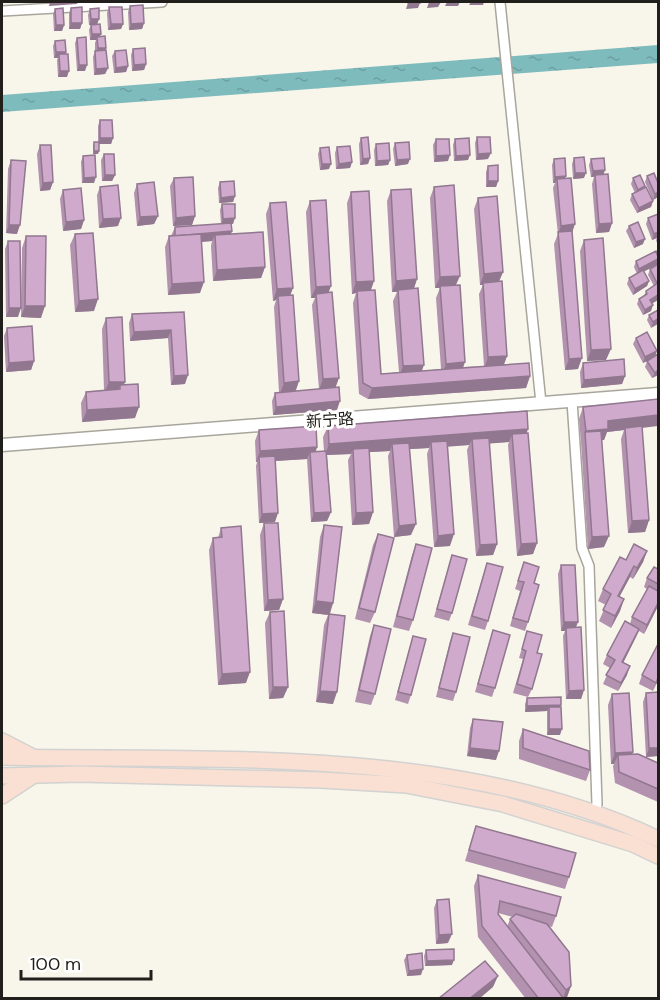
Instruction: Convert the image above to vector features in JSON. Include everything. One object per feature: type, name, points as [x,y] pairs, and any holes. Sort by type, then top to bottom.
[{"type":"main road","points":[[2,741],[33,758]]},
{"type":"main road","points":[[2,757],[316,763],[401,771],[463,779],[526,793],[594,813],[658,838]]},
{"type":"main road","points":[[2,796],[34,775]]},
{"type":"main road","points":[[2,776],[321,780],[406,785],[503,804],[633,844],[658,856]]},
{"type":"street","points":[[2,11],[162,2]]},
{"type":"street","points":[[500,2],[503,50],[541,403]]},
{"type":"street","name":"新宁路","points":[[2,445],[658,394]]},
{"type":"street","points":[[572,401],[582,548],[589,566],[597,804],[594,813]]},
{"type":"water","points":[[658,45],[658,63],[2,112],[2,95]]},
{"type":"building","points":[[143,5],[144,23],[131,24],[130,6]]},
{"type":"building","points":[[82,7],[82,23],[71,23],[71,8]]},
{"type":"building","points":[[109,7],[122,7],[123,24],[111,24]]},
{"type":"building","points":[[63,8],[64,25],[56,25],[55,9]]},
{"type":"building","points":[[99,8],[99,19],[91,19],[90,9]]},
{"type":"building","points":[[100,24],[101,34],[92,34],[91,25]]},
{"type":"building","points":[[105,36],[106,48],[98,48],[97,37]]},
{"type":"building","points":[[86,37],[87,65],[79,65],[77,38]]},
{"type":"building","points":[[65,40],[66,52],[56,52],[55,41]]},
{"type":"building","points":[[145,48],[146,64],[134,65],[133,49]]},
{"type":"building","points":[[106,50],[108,68],[96,69],[95,51]]},
{"type":"building","points":[[126,50],[128,66],[116,68],[115,51]]},
{"type":"building","points":[[59,54],[68,54],[69,71],[60,71]]},
{"type":"building","points":[[100,120],[112,120],[113,138],[100,138]]},
{"type":"building","points":[[368,137],[370,158],[363,159],[361,138]]},
{"type":"building","points":[[477,137],[490,137],[491,153],[478,154]]},
{"type":"building","points":[[469,138],[470,155],[456,156],[455,139]]},
{"type":"building","points":[[436,139],[449,139],[450,155],[436,156]]},
{"type":"building","points":[[94,142],[99,142],[99,151],[94,151]]},
{"type":"building","points":[[409,142],[410,159],[397,160],[395,143]]},
{"type":"building","points":[[389,143],[390,160],[377,161],[376,144]]},
{"type":"building","points":[[40,145],[51,145],[53,182],[43,183]]},
{"type":"building","points":[[350,146],[352,162],[339,164],[337,147]]},
{"type":"building","points":[[329,147],[331,164],[322,164],[320,148]]},
{"type":"building","points":[[104,154],[114,154],[115,175],[105,175]]},
{"type":"building","points":[[95,155],[96,177],[84,178],[83,156]]},
{"type":"building","points":[[584,157],[586,173],[575,173],[574,158]]},
{"type":"building","points":[[565,158],[566,176],[555,177],[554,159]]},
{"type":"building","points":[[604,158],[605,170],[593,171],[591,159]]},
{"type":"building","points":[[11,160],[26,161],[20,225],[9,225]]},
{"type":"building","points":[[498,165],[498,181],[488,181],[488,166]]},
{"type":"building","points":[[654,173],[658,183],[658,192],[655,194],[647,176]]},
{"type":"building","points":[[608,174],[612,223],[599,224],[595,175]]},
{"type":"building","points":[[640,175],[645,186],[638,190],[633,178]]},
{"type":"building","points":[[193,177],[195,216],[176,218],[174,178]]},
{"type":"building","points":[[571,178],[575,224],[561,226],[557,179]]},
{"type":"building","points":[[234,181],[235,196],[221,198],[220,182]]},
{"type":"building","points":[[154,182],[158,216],[140,217],[137,184]]},
{"type":"building","points":[[118,185],[121,218],[103,219],[100,187]]},
{"type":"building","points":[[454,185],[460,276],[440,277],[434,187]]},
{"type":"building","points":[[646,187],[653,201],[639,208],[632,194]]},
{"type":"building","points":[[81,188],[84,220],[66,222],[63,190]]},
{"type":"building","points":[[411,189],[417,279],[396,281],[391,190]]},
{"type":"building","points":[[369,191],[374,281],[356,282],[351,192]]},
{"type":"building","points":[[497,196],[503,272],[484,274],[478,198]]},
{"type":"building","points":[[326,200],[331,286],[316,287],[310,201]]},
{"type":"building","points":[[286,202],[293,288],[277,289],[270,203]]},
{"type":"building","points":[[222,204],[235,204],[235,218],[223,219]]},
{"type":"building","points":[[658,214],[658,232],[654,234],[648,218]]},
{"type":"building","points":[[638,222],[645,239],[636,242],[629,226]]},
{"type":"building","points":[[231,223],[232,231],[175,236],[175,227]]},
{"type":"building","points":[[572,231],[582,358],[569,359],[558,232]]},
{"type":"building","points":[[263,232],[265,267],[217,270],[215,235]]},
{"type":"building","points":[[93,233],[98,299],[79,301],[75,234]]},
{"type":"building","points":[[201,234],[204,282],[172,284],[169,236]]},
{"type":"building","points":[[26,236],[46,236],[45,306],[25,306]]},
{"type":"building","points":[[603,238],[611,349],[591,350],[584,240]]},
{"type":"building","points":[[8,241],[20,241],[21,308],[9,308]]},
{"type":"building","points":[[656,251],[658,259],[639,269],[636,261]]},
{"type":"building","points":[[658,264],[658,283],[657,283],[650,269]]},
{"type":"building","points":[[643,270],[649,281],[635,289],[629,278]]},
{"type":"building","points":[[502,281],[507,356],[488,357],[483,283]]},
{"type":"building","points":[[658,283],[658,295],[650,300],[653,305],[645,310],[639,299]]},
{"type":"building","points":[[460,285],[465,362],[446,364],[440,286]]},
{"type":"building","points":[[418,288],[424,365],[403,366],[398,290]]},
{"type":"building","points":[[375,290],[381,374],[529,363],[530,376],[372,388],[363,383],[357,291]]},
{"type":"building","points":[[332,292],[339,378],[323,379],[316,294]]},
{"type":"building","points":[[293,295],[299,381],[284,383],[278,296]]},
{"type":"building","points":[[658,310],[658,319],[653,322],[649,315]]},
{"type":"building","points":[[184,312],[188,375],[174,376],[171,330],[134,332],[132,314]]},
{"type":"building","points":[[122,317],[125,382],[109,382],[106,318]]},
{"type":"building","points":[[32,326],[34,361],[9,363],[7,328]]},
{"type":"building","points":[[647,332],[657,351],[645,357],[636,338]]},
{"type":"building","points":[[658,354],[658,370],[655,373],[647,361]]},
{"type":"building","points":[[624,359],[625,376],[584,380],[583,363]]},
{"type":"building","points":[[138,384],[139,407],[87,410],[86,392],[120,389],[120,385]]},
{"type":"building","points":[[339,387],[340,401],[276,407],[275,393]]},
{"type":"building","points":[[658,399],[658,415],[608,421],[608,429],[586,431],[583,407]]},
{"type":"building","points":[[527,411],[528,429],[329,444],[328,426]]},
{"type":"building","points":[[316,426],[317,447],[260,451],[259,430]]},
{"type":"building","points":[[642,426],[649,520],[632,521],[625,428]]},
{"type":"building","points":[[601,431],[609,536],[592,537],[585,432]]},
{"type":"building","points":[[528,433],[537,543],[521,544],[512,434]]},
{"type":"building","points":[[489,438],[497,544],[480,545],[472,439]]},
{"type":"building","points":[[447,441],[454,534],[438,536],[431,442]]},
{"type":"building","points":[[409,443],[416,524],[399,526],[392,444]]},
{"type":"building","points":[[369,448],[373,512],[356,513],[353,449]]},
{"type":"building","points":[[326,451],[331,512],[314,513],[310,452]]},
{"type":"building","points":[[275,456],[278,513],[262,514],[259,457]]},
{"type":"building","points":[[264,523],[278,523],[283,599],[268,600]]},
{"type":"building","points":[[324,525],[342,527],[333,603],[316,601]]},
{"type":"building","points":[[241,526],[250,672],[222,674],[213,538],[222,537],[221,528]]},
{"type":"building","points":[[378,534],[394,538],[375,612],[359,608]]},
{"type":"building","points":[[416,544],[432,548],[413,620],[397,616]]},
{"type":"building","points":[[634,544],[647,551],[637,568],[634,566],[618,596],[624,599],[615,616],[603,610],[611,594],[603,589],[620,557],[626,560]]},
{"type":"building","points":[[452,555],[467,559],[452,613],[437,609]]},
{"type":"building","points":[[524,562],[539,567],[534,583],[539,585],[528,622],[513,618],[524,582],[518,581]]},
{"type":"building","points":[[487,563],[503,567],[488,621],[472,616]]},
{"type":"building","points":[[561,565],[575,565],[578,622],[564,622]]},
{"type":"building","points":[[654,567],[658,569],[658,584],[647,578]]},
{"type":"building","points":[[649,586],[658,591],[658,603],[647,625],[632,617]]},
{"type":"building","points":[[284,611],[288,687],[273,687],[270,612]]},
{"type":"building","points":[[329,614],[345,616],[337,692],[320,691]]},
{"type":"building","points":[[625,621],[639,629],[622,662],[630,666],[621,683],[606,675],[615,660],[607,655]]},
{"type":"building","points":[[374,625],[391,629],[375,694],[359,690]]},
{"type":"building","points":[[581,627],[584,690],[569,691],[566,628]]},
{"type":"building","points":[[493,630],[510,635],[495,688],[478,684]]},
{"type":"building","points":[[527,631],[542,635],[537,653],[542,654],[532,689],[517,684],[526,651],[522,649]]},
{"type":"building","points":[[453,633],[470,637],[456,692],[439,688]]},
{"type":"building","points":[[413,636],[426,639],[411,695],[398,692]]},
{"type":"building","points":[[658,644],[658,678],[656,683],[642,675]]},
{"type":"building","points":[[658,692],[658,748],[649,748],[646,693]]},
{"type":"building","points":[[629,693],[633,752],[615,753],[612,694]]},
{"type":"building","points":[[561,697],[561,705],[527,706],[527,698]]},
{"type":"building","points":[[549,707],[561,707],[562,729],[549,729]]},
{"type":"building","points":[[473,719],[503,722],[499,751],[470,748]]},
{"type":"building","points":[[523,729],[589,751],[590,770],[523,748]]},
{"type":"building","points":[[638,754],[658,763],[658,789],[619,772],[618,755]]},
{"type":"building","points":[[476,826],[576,853],[569,877],[469,850]]},
{"type":"building","points":[[478,875],[561,897],[556,916],[500,901],[498,914],[564,999],[539,999],[482,926]]},
{"type":"building","points":[[449,899],[452,934],[439,935],[437,900]]},
{"type":"building","points":[[516,914],[547,924],[569,952],[571,986],[566,990],[510,919]]},
{"type":"building","points":[[454,949],[454,960],[427,961],[426,950]]},
{"type":"building","points":[[422,953],[423,969],[409,971],[407,955]]},
{"type":"building","points":[[485,961],[498,976],[469,999],[438,999]]}]
